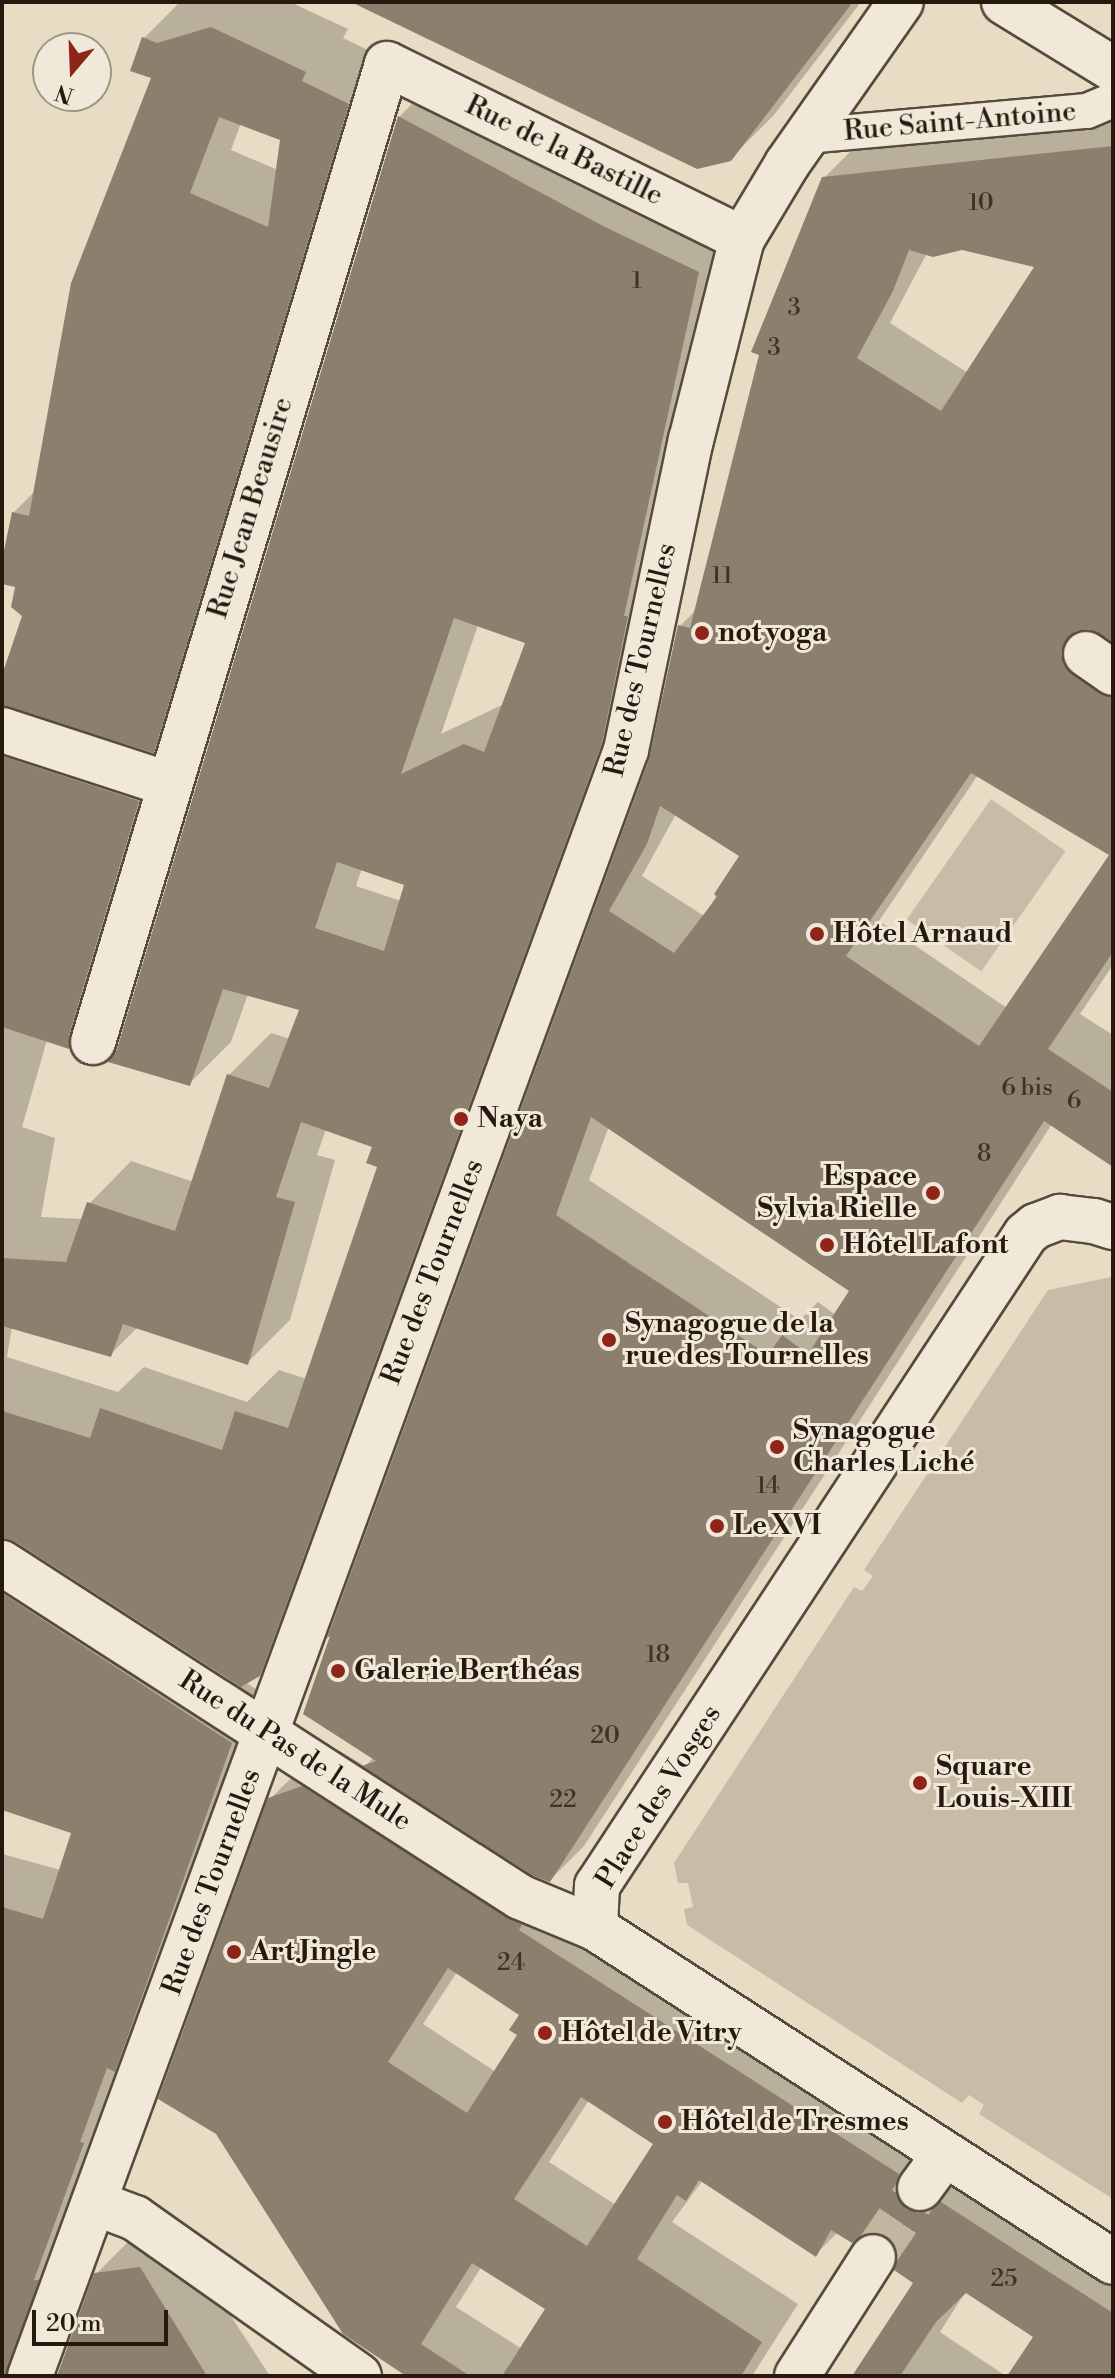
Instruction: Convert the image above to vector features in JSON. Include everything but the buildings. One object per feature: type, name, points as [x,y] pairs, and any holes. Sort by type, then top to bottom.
[{"type":"street","name":"Rue des Tournelles","points":[[30,2376],[626,750],[691,440],[742,239],[806,136],[901,2]]},
{"type":"street","name":"Rue Saint-Antoine","points":[[1004,2],[1113,69]]},
{"type":"street","name":"Rue de la Bastille","points":[[387,64],[742,239]]},
{"type":"street","name":"Rue Jean Beausire","points":[[93,1042],[168,784],[387,64]]},
{"type":"street","name":"Rue Saint-Antoine","points":[[806,136],[1087,111],[1113,100]]},
{"type":"street","points":[[2,730],[168,784]]},
{"type":"street","name":"Place des Vosges","points":[[1113,1227],[1060,1217],[1036,1226],[1026,1234],[597,1886],[595,1928],[932,2171],[1113,2262]]},
{"type":"street","name":"Rue du Pas de la Mule","points":[[2,1563],[520,1897],[595,1928]]},
{"type":"street","points":[[95,2203],[135,2218],[359,2376]]},
{"type":"street","points":[[797,2376],[873,2257]]},
{"type":"shaded area","points":[[991,799],[1066,851],[981,972],[907,919]]},
{"type":"shaded area","name":"Square Louis-XIII","points":[[1111,1277],[1113,2199],[979,2114],[984,2105],[969,2095],[962,2103],[687,1925],[684,1909],[693,1907],[688,1883],[678,1883],[674,1863],[854,1587],[862,1591],[873,1576],[864,1570],[1048,1290]]},
{"type":"tunnel","points":[[873,2257],[920,2188]]},
{"type":"place","name":"not yoga","points":[[702,633]]},
{"type":"place","name":"Hôtel Arnaud","points":[[817,934]]},
{"type":"place","name":"Naya","points":[[461,1119]]},
{"type":"place","name":"Espace Sylvia Rielle","points":[[933,1193]]},
{"type":"place","name":"Hôtel Lafont","points":[[827,1245]]},
{"type":"place","name":"Synagogue de la rue des Tournelles","points":[[609,1340]]},
{"type":"place","name":"Synagogue Charles Liché","points":[[777,1447]]},
{"type":"place","name":"Le XVI","points":[[717,1526]]},
{"type":"place","name":"Galerie Berthéas","points":[[338,1671]]},
{"type":"place","name":"Square Louis-XIII","points":[[920,1783]]},
{"type":"place","name":"Art Jingle","points":[[234,1952]]},
{"type":"place","name":"Hôtel de Vitry","points":[[545,2033]]},
{"type":"place","name":"Hôtel de Tresmes","points":[[665,2122]]}]
